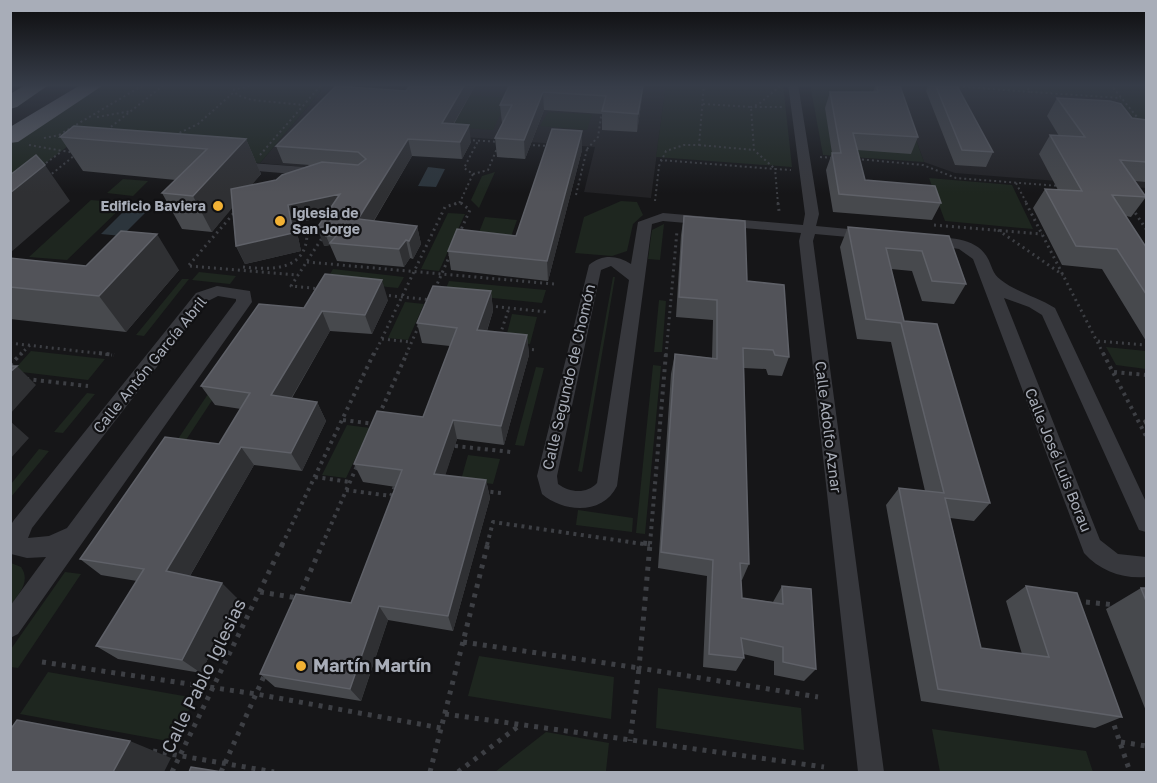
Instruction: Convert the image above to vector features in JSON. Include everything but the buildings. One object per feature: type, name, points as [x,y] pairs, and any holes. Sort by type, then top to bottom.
[{"type":"highway","points":[[15,140],[43,121]]},
{"type":"street","name":"Calle Adolfo Aznar","points":[[798,121],[812,214],[806,241],[871,772]]},
{"type":"street","points":[[220,165],[329,173]]},
{"type":"street","name":"Calle Segundo de Chomón","points":[[640,248],[618,262],[600,263],[593,272],[547,476],[549,488],[558,495],[593,499],[600,496],[607,486],[640,248],[644,225],[649,219],[657,217],[807,230]]},
{"type":"street","points":[[807,230],[886,237]]},
{"type":"street","name":"Calle José Luis Borau","points":[[908,239],[970,247],[980,257],[1001,317],[1092,546],[1101,558],[1117,565],[1146,567]]},
{"type":"street","points":[[618,262],[628,268],[636,279]]},
{"type":"street","points":[[986,277],[999,288],[1044,308],[1054,321],[1146,523]]},
{"type":"street","name":"Calle Antón García Abril","points":[[10,626],[77,534],[244,302],[244,295],[217,291],[202,297],[20,530],[16,537],[19,547],[33,550],[37,571],[31,597]]},
{"type":"street","points":[[1001,317],[1005,308],[1012,302],[1023,300]]},
{"type":"street","points":[[33,550],[58,544],[77,534]]},
{"type":"path","points":[[68,134],[59,135],[85,121]]},
{"type":"path","points":[[101,135],[120,121]]},
{"type":"path","points":[[168,138],[202,121]]},
{"type":"path","points":[[250,167],[290,121]]},
{"type":"path","points":[[576,195],[587,149],[598,137],[601,121]]},
{"type":"path","points":[[699,145],[701,121]]},
{"type":"path","points":[[752,121],[754,150]]},
{"type":"path","points":[[196,134],[198,124]]},
{"type":"path","points":[[98,130],[109,129]]},
{"type":"path","points":[[15,140],[61,152],[78,153]]},
{"type":"path","points":[[467,140],[510,143]]},
{"type":"path","name":"Calle Pablo Iglesias","points":[[472,174],[464,168],[478,141]]},
{"type":"path","name":"Calle Pablo Iglesias","points":[[472,174],[488,170],[500,142]]},
{"type":"path","points":[[521,144],[554,147]]},
{"type":"path","points":[[655,201],[660,160],[666,151],[680,144],[699,145],[754,150],[776,169],[779,211]]},
{"type":"path","points":[[75,148],[78,153]]},
{"type":"path","points":[[576,148],[587,149]]},
{"type":"path","points":[[36,172],[61,152]]},
{"type":"path","points":[[44,180],[78,153]]},
{"type":"path","points":[[819,157],[842,158]]},
{"type":"path","points":[[854,159],[923,165],[956,178],[1062,186]]},
{"type":"path","points":[[660,160],[795,171]]},
{"type":"path","name":"Calle Pablo Iglesias","points":[[172,772],[446,207],[460,202],[472,174]]},
{"type":"path","points":[[1016,182],[1146,436]]},
{"type":"path","points":[[1126,200],[1146,229]]},
{"type":"path","points":[[456,242],[470,210],[460,202]]},
{"type":"path","points":[[234,213],[189,266],[298,275]]},
{"type":"path","points":[[630,741],[651,544],[678,224]]},
{"type":"path","points":[[934,225],[1042,234]]},
{"type":"path","points":[[290,233],[307,233],[328,228],[291,286],[324,289]]},
{"type":"path","points":[[997,230],[1064,276]]},
{"type":"path","points":[[243,267],[276,269],[294,262],[307,246],[307,233]]},
{"type":"path","points":[[426,310],[451,253]]},
{"type":"path","points":[[307,262],[554,284]]},
{"type":"path","points":[[379,295],[442,301]]},
{"type":"path","points":[[487,306],[547,312]]},
{"type":"path","points":[[500,336],[509,308]]},
{"type":"path","points":[[371,434],[421,321]]},
{"type":"path","points":[[382,339],[411,342]]},
{"type":"path","points":[[1098,341],[1146,345]]},
{"type":"path","points":[[10,343],[114,355]]},
{"type":"path","points":[[10,365],[30,345]]},
{"type":"path","points":[[517,348],[537,350]]},
{"type":"path","points":[[1114,372],[1146,375]]},
{"type":"path","points":[[22,378],[88,386]]},
{"type":"path","points":[[343,420],[386,425]]},
{"type":"path","points":[[455,446],[511,452]]},
{"type":"path","points":[[294,608],[358,463]]},
{"type":"path","points":[[315,477],[350,482]]},
{"type":"path","points":[[346,490],[391,496],[394,486]]},
{"type":"path","points":[[477,490],[501,493]]},
{"type":"path","points":[[430,772],[493,522],[651,544]]},
{"type":"path","name":"Calle Pablo Iglesias","points":[[260,592],[298,598]]},
{"type":"path","points":[[1075,611],[1071,600],[1125,607]]},
{"type":"path","points":[[463,642],[819,697]]},
{"type":"path","points":[[42,662],[256,694],[441,728]]},
{"type":"path","points":[[221,772],[265,673]]},
{"type":"path","points":[[1109,709],[1131,772]]},
{"type":"path","points":[[445,714],[825,767]]},
{"type":"path","points":[[458,772],[520,725]]},
{"type":"path","points":[[1120,742],[1146,746]]},
{"type":"path","points":[[146,750],[274,772]]},
{"type":"shaded area","points":[[48,121],[296,121],[260,163],[68,146],[11,190],[11,144]]},
{"type":"shaded area","points":[[296,121],[661,121],[651,198],[584,192],[595,147],[388,131],[359,172],[260,163]]},
{"type":"shaded area","points":[[456,121],[497,121],[493,130],[452,127]]},
{"type":"shaded area","points":[[543,121],[590,121],[587,130],[540,126]]},
{"type":"shaded area","points":[[661,121],[787,121],[792,167],[656,157]]},
{"type":"shaded area","points":[[817,121],[909,121],[924,162],[823,155]]},
{"type":"shaded area","points":[[909,121],[1136,121],[1146,133],[1146,188],[955,173],[924,162]]},
{"type":"shaded area","points":[[1136,121],[1146,121],[1146,133]]},
{"type":"shaded area","points":[[428,167],[445,169],[436,187],[418,186]]},
{"type":"shaded area","points":[[495,172],[479,208],[471,200],[482,176]]},
{"type":"shaded area","points":[[929,178],[1012,185],[1033,229],[945,221]]},
{"type":"shaded area","points":[[123,179],[148,181],[133,196],[107,193]]},
{"type":"shaded area","points":[[91,200],[126,203],[67,260],[29,257]]},
{"type":"shaded area","points":[[621,201],[637,202],[643,215],[633,224],[627,251],[612,256],[575,253],[584,217]]},
{"type":"shaded area","points":[[130,205],[151,207],[122,236],[101,234]]},
{"type":"shaded area","points":[[448,213],[465,214],[439,271],[421,269]]},
{"type":"shaded area","points":[[485,217],[517,220],[507,248],[474,245]]},
{"type":"shaded area","points":[[664,224],[660,260],[648,259],[652,230]]},
{"type":"shaded area","points":[[333,269],[404,277],[398,288],[326,281]]},
{"type":"shaded area","points":[[199,272],[236,276],[230,284],[192,280]]},
{"type":"shaded area","points":[[613,277],[615,277],[582,472],[578,471]]},
{"type":"shaded area","points":[[182,279],[189,279],[144,336],[136,335]]},
{"type":"shaded area","points":[[449,281],[546,290],[542,303],[444,293]]},
{"type":"shaded area","points":[[659,300],[666,301],[662,352],[654,352]]},
{"type":"shaded area","points":[[405,302],[424,304],[408,340],[388,338]]},
{"type":"shaded area","points":[[512,314],[537,317],[530,344],[505,341]]},
{"type":"shaded area","points":[[248,334],[255,335],[184,443],[176,442]]},
{"type":"shaded area","points":[[1106,347],[1146,351],[1146,369],[1116,365]]},
{"type":"shaded area","points":[[31,351],[105,359],[88,380],[13,371]]},
{"type":"shaded area","points":[[653,365],[661,366],[645,534],[636,533]]},
{"type":"shaded area","points":[[536,367],[544,368],[524,446],[515,445]]},
{"type":"shaded area","points":[[87,393],[95,394],[63,433],[54,432]]},
{"type":"shaded area","points":[[347,425],[370,428],[346,478],[322,475]]},
{"type":"shaded area","points":[[39,449],[49,451],[11,497],[11,484]]},
{"type":"shaded area","points":[[468,455],[500,459],[493,484],[461,480]]},
{"type":"shaded area","points":[[578,510],[633,518],[632,532],[576,525]]},
{"type":"shaded area","points":[[11,563],[21,567],[25,577],[23,587],[11,605]]},
{"type":"shaded area","points":[[65,572],[81,574],[18,668],[11,667],[11,649]]},
{"type":"shaded area","points":[[479,656],[614,677],[611,719],[468,696]]},
{"type":"shaded area","points":[[48,672],[195,698],[173,742],[20,714]]},
{"type":"shaded area","points":[[658,688],[801,708],[804,750],[656,728]]},
{"type":"shaded area","points":[[932,729],[1086,751],[1093,772],[940,772]]},
{"type":"shaded area","points":[[546,732],[609,743],[606,771],[495,772]]},
{"type":"place","name":"Edificio Baviera","points":[[218,206]]},
{"type":"place","name":"Iglesia de San Jorge","points":[[280,221]]},
{"type":"place","name":"Martín Martín","points":[[301,666]]}]
